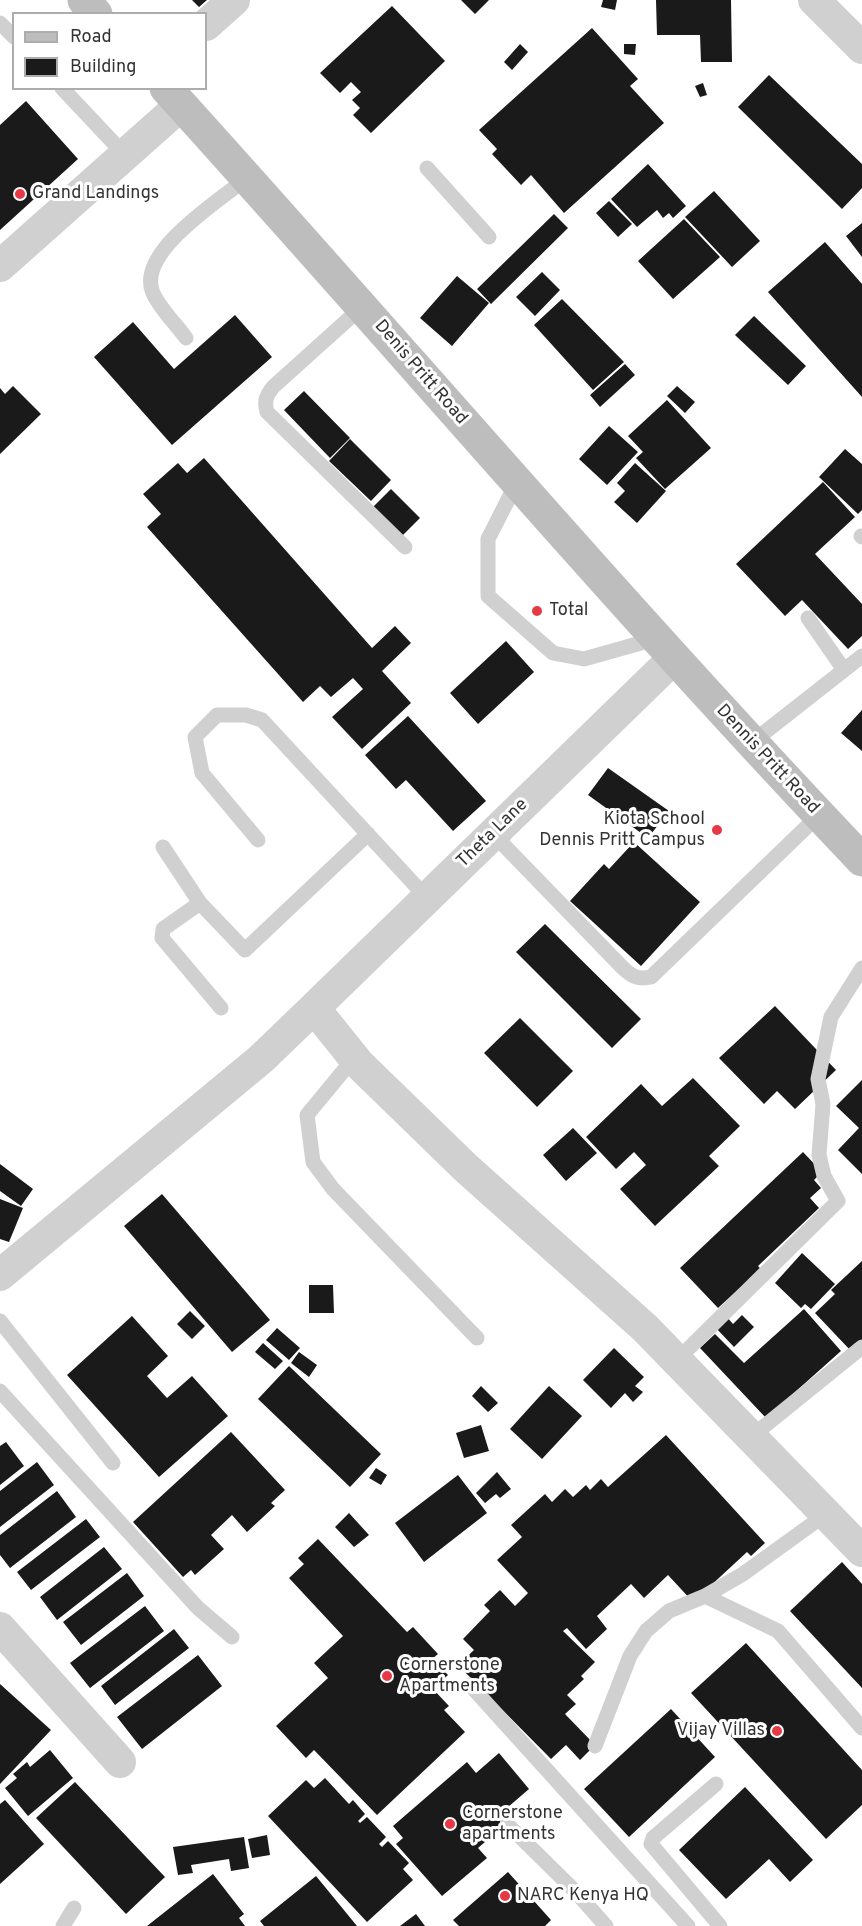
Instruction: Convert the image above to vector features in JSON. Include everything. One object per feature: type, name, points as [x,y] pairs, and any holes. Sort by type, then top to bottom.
[{"type":"main road","points":[[84,0],[94,12]]},
{"type":"main road","name":"Denis Pritt Road","points":[[173,97],[363,306],[516,484],[664,649]]},
{"type":"main road","name":"Dennis Pritt Road","points":[[664,649],[862,860]]},
{"type":"street","points":[[207,24],[234,0]]},
{"type":"street","points":[[814,0],[862,48]]},
{"type":"street","points":[[0,266],[125,155],[173,97]]},
{"type":"street","name":"Theta Lane","points":[[0,1275],[67,1217],[261,1059],[494,834],[664,649]]},
{"type":"street","points":[[314,1008],[354,1058],[466,1168],[645,1328],[862,1551]]},
{"type":"street","points":[[0,1628],[120,1762]]},
{"type":"lane","points":[[0,23],[12,35]]},
{"type":"lane","points":[[64,90],[125,155]]},
{"type":"lane","points":[[427,168],[489,237]]},
{"type":"lane","points":[[186,338],[153,293],[151,281],[155,262],[166,244],[247,178]]},
{"type":"lane","points":[[363,306],[273,387],[265,397],[265,404],[267,412],[405,546]]},
{"type":"lane","points":[[516,484],[488,538],[488,596],[553,653],[584,659],[664,649]]},
{"type":"lane","points":[[808,618],[844,670]]},
{"type":"lane","points":[[751,743],[862,656]]},
{"type":"lane","points":[[258,840],[201,773],[195,737],[217,715],[246,715],[262,720],[427,898]]},
{"type":"lane","points":[[494,834],[622,967],[631,975],[642,979],[651,977],[819,815]]},
{"type":"lane","points":[[163,847],[200,903],[245,950],[368,834]]},
{"type":"lane","points":[[200,903],[163,929],[162,938],[221,1008]]},
{"type":"lane","points":[[676,1361],[838,1201],[824,1176],[819,1155],[823,1104],[818,1079],[831,1017],[862,968]]},
{"type":"lane","points":[[354,1058],[307,1115],[313,1162],[333,1190],[477,1338]]},
{"type":"lane","points":[[0,1321],[113,1463]]},
{"type":"lane","points":[[751,1437],[862,1347]]},
{"type":"lane","points":[[0,1391],[198,1608],[232,1637]]},
{"type":"lane","points":[[595,1746],[630,1656],[646,1631],[669,1611],[705,1596],[743,1574],[826,1514]]},
{"type":"lane","points":[[705,1596],[778,1631],[862,1728]]},
{"type":"lane","points":[[470,1685],[688,1926]]},
{"type":"lane","points":[[716,1784],[653,1838],[651,1844],[720,1926]]},
{"type":"lane","points":[[507,1824],[574,1890],[606,1926]]},
{"type":"lane","points":[[63,1926],[74,1908]]},
{"type":"building","points":[[192,0],[207,0],[199,7]]},
{"type":"building","points":[[461,0],[489,0],[475,14]]},
{"type":"building","points":[[603,0],[617,0],[615,10],[601,7]]},
{"type":"building","points":[[656,0],[731,0],[732,62],[701,62],[700,35],[657,35]]},
{"type":"building","points":[[392,6],[445,61],[371,133],[353,115],[360,108],[352,100],[361,92],[351,82],[340,93],[320,73]]},
{"type":"building","points":[[592,28],[638,79],[630,86],[664,123],[564,213],[531,175],[521,185],[492,154],[497,149],[479,130]]},
{"type":"building","points":[[520,44],[528,52],[512,70],[504,62]]},
{"type":"building","points":[[624,44],[636,44],[635,55],[624,54]]},
{"type":"building","points":[[769,75],[862,164],[862,188],[842,209],[738,107]]},
{"type":"building","points":[[703,83],[707,95],[700,97],[695,86]]},
{"type":"building","name":"Grand Landings","points":[[26,101],[78,159],[0,230],[0,125]]},
{"type":"building","points":[[648,164],[686,206],[673,218],[669,213],[663,218],[657,210],[637,227],[611,199]]},
{"type":"building","points":[[714,191],[760,241],[732,267],[685,217]]},
{"type":"building","points":[[609,201],[632,224],[618,237],[596,213]]},
{"type":"building","points":[[554,214],[568,228],[491,304],[477,289]]},
{"type":"building","points":[[684,219],[720,257],[673,299],[638,261]]},
{"type":"building","points":[[862,223],[862,257],[846,236]]},
{"type":"building","points":[[825,242],[862,284],[862,397],[768,292]]},
{"type":"building","points":[[542,272],[560,290],[535,316],[516,297]]},
{"type":"building","points":[[457,276],[489,303],[452,346],[420,318]]},
{"type":"building","points":[[562,299],[624,362],[593,390],[534,325]]},
{"type":"building","points":[[235,315],[272,357],[172,445],[94,357],[133,322],[174,369]]},
{"type":"building","points":[[754,316],[806,366],[788,385],[735,335]]},
{"type":"building","points":[[625,364],[635,375],[600,407],[590,395]]},
{"type":"building","points":[[13,386],[41,414],[0,454],[0,388],[5,394]]},
{"type":"building","points":[[677,386],[695,402],[685,413],[667,396]]},
{"type":"building","points":[[304,391],[350,438],[330,458],[284,410]]},
{"type":"building","points":[[667,400],[711,448],[665,489],[636,458],[643,452],[628,436]]},
{"type":"building","points":[[609,426],[638,452],[607,485],[579,459]]},
{"type":"building","points":[[350,439],[391,480],[371,501],[329,461]]},
{"type":"building","points":[[845,449],[862,464],[862,510],[858,514],[819,477]]},
{"type":"building","points":[[204,458],[372,648],[395,626],[411,643],[382,671],[411,703],[362,749],[332,717],[363,689],[353,678],[331,697],[320,686],[303,702],[147,527],[161,514],[143,494],[178,463],[187,473]]},
{"type":"building","points":[[635,463],[666,491],[637,523],[614,502],[625,491],[617,483]]},
{"type":"building","points":[[823,482],[855,517],[815,554],[862,604],[862,636],[848,649],[802,600],[785,616],[736,564]]},
{"type":"building","points":[[391,489],[420,518],[402,536],[373,507]]},
{"type":"building","points":[[506,641],[534,672],[478,724],[450,693]]},
{"type":"building","points":[[862,710],[862,751],[841,733]]},
{"type":"building","points":[[408,716],[486,801],[453,831],[406,780],[396,789],[365,755]]},
{"type":"building","points":[[608,768],[669,811],[648,838],[588,795]]},
{"type":"building","points":[[634,842],[700,902],[641,966],[570,901],[604,864],[609,869]]},
{"type":"building","points":[[545,924],[641,1019],[612,1048],[516,952]]},
{"type":"building","points":[[775,1006],[836,1070],[795,1109],[777,1091],[764,1104],[719,1058]]},
{"type":"building","points":[[520,1018],[573,1071],[537,1107],[484,1053]]},
{"type":"building","points":[[693,1078],[740,1126],[709,1156],[719,1166],[655,1226],[620,1189],[646,1165],[634,1152],[616,1169],[586,1137],[641,1084],[662,1106]]},
{"type":"building","points":[[862,1080],[862,1174],[838,1150],[859,1128],[836,1106]]},
{"type":"building","points":[[573,1128],[597,1153],[566,1181],[543,1155]]},
{"type":"building","points":[[803,1152],[822,1172],[814,1180],[821,1188],[810,1198],[819,1208],[758,1266],[768,1277],[742,1286],[718,1308],[680,1268]]},
{"type":"building","points":[[0,1164],[33,1189],[21,1206],[0,1191]]},
{"type":"building","points":[[162,1194],[270,1320],[232,1352],[124,1226]]},
{"type":"building","points":[[0,1199],[23,1208],[9,1242],[0,1239]]},
{"type":"building","points":[[802,1253],[835,1284],[811,1309],[805,1304],[801,1308],[775,1283]]},
{"type":"building","points":[[862,1261],[862,1340],[851,1351],[815,1313],[835,1294],[831,1290]]},
{"type":"building","points":[[309,1285],[333,1285],[334,1313],[309,1313]]},
{"type":"building","points":[[804,1309],[841,1351],[766,1418],[700,1348],[715,1334],[744,1363]]},
{"type":"building","points":[[190,1311],[205,1326],[192,1339],[177,1324]]},
{"type":"building","points":[[742,1315],[754,1327],[734,1347],[715,1327],[726,1316],[733,1324]]},
{"type":"building","points":[[132,1316],[168,1356],[147,1376],[167,1398],[192,1376],[228,1416],[159,1477],[67,1375]]},
{"type":"building","points":[[277,1328],[300,1348],[289,1360],[266,1340]]},
{"type":"building","points":[[263,1343],[283,1361],[275,1369],[255,1352]]},
{"type":"building","points":[[614,1348],[644,1377],[635,1386],[643,1392],[633,1402],[625,1393],[611,1408],[583,1380]]},
{"type":"building","points":[[299,1352],[317,1365],[309,1377],[291,1363]]},
{"type":"building","points":[[289,1366],[381,1454],[350,1487],[258,1399]]},
{"type":"building","points":[[481,1386],[498,1403],[488,1412],[472,1396]]},
{"type":"building","points":[[549,1386],[582,1416],[542,1459],[510,1429]]},
{"type":"building","points":[[481,1425],[489,1451],[464,1458],[456,1433]]},
{"type":"building","points":[[231,1432],[285,1490],[271,1503],[275,1506],[247,1532],[232,1515],[211,1535],[224,1549],[195,1575],[191,1570],[183,1577],[133,1522]]},
{"type":"building","points":[[666,1435],[765,1543],[751,1556],[747,1552],[693,1602],[668,1575],[644,1598],[631,1584],[597,1616],[607,1629],[586,1649],[567,1628],[563,1631],[595,1662],[581,1676],[584,1679],[567,1695],[576,1704],[565,1714],[595,1745],[580,1760],[566,1745],[551,1759],[458,1665],[474,1650],[463,1639],[490,1611],[484,1605],[500,1590],[515,1606],[528,1593],[497,1560],[522,1537],[511,1525],[545,1494],[552,1502],[565,1489],[573,1497],[586,1485],[590,1490],[601,1479],[608,1487]]},
{"type":"building","points":[[6,1442],[24,1466],[0,1485],[0,1446]]},
{"type":"building","points":[[37,1462],[54,1485],[0,1527],[0,1491]]},
{"type":"building","points":[[376,1468],[387,1475],[381,1485],[369,1478]]},
{"type":"building","points":[[497,1472],[511,1489],[500,1498],[496,1494],[485,1503],[476,1493]]},
{"type":"building","points":[[458,1475],[487,1513],[424,1562],[395,1523]]},
{"type":"building","points":[[57,1491],[76,1517],[10,1568],[0,1555],[0,1535]]},
{"type":"building","points":[[349,1513],[369,1535],[354,1547],[335,1527]]},
{"type":"building","points":[[86,1519],[100,1537],[31,1590],[17,1572]]},
{"type":"building","name":"Cornerstone Apartments","points":[[318,1539],[407,1632],[413,1627],[438,1654],[432,1659],[448,1675],[433,1689],[449,1706],[444,1710],[465,1732],[377,1815],[314,1750],[306,1758],[276,1726],[328,1678],[314,1663],[343,1636],[289,1578],[304,1564],[298,1558]]},
{"type":"building","points":[[104,1547],[122,1569],[57,1620],[40,1597]]},
{"type":"building","points":[[842,1562],[862,1584],[862,1688],[790,1611]]},
{"type":"building","points":[[127,1573],[144,1596],[81,1645],[63,1622]]},
{"type":"building","points":[[145,1606],[164,1631],[90,1688],[70,1663]]},
{"type":"building","points":[[174,1629],[189,1648],[115,1705],[101,1686]]},
{"type":"building","name":"Vijay Villas","points":[[746,1643],[862,1770],[862,1805],[826,1839],[691,1693]]},
{"type":"building","points":[[198,1655],[222,1686],[142,1749],[117,1717]]},
{"type":"building","points":[[0,1684],[51,1730],[0,1784]]},
{"type":"building","points":[[671,1709],[715,1757],[629,1837],[584,1789]]},
{"type":"building","points":[[50,1750],[73,1778],[28,1816],[5,1788],[17,1778],[13,1774],[27,1762],[30,1767]]},
{"type":"building","name":"Cornerstone apartments","points":[[499,1753],[529,1789],[500,1814],[507,1823],[478,1848],[487,1858],[442,1896],[396,1844],[403,1838],[393,1826],[467,1762],[476,1773]]},
{"type":"building","points":[[325,1778],[349,1804],[353,1800],[365,1814],[358,1821],[360,1823],[367,1817],[386,1837],[379,1844],[382,1847],[388,1841],[409,1863],[403,1869],[413,1880],[367,1922],[268,1816],[306,1780],[314,1788]]},
{"type":"building","points":[[75,1782],[165,1877],[126,1914],[36,1818]]},
{"type":"building","points":[[745,1787],[813,1860],[790,1882],[769,1859],[726,1899],[679,1850]]},
{"type":"building","points":[[5,1800],[44,1844],[0,1884],[0,1804]]},
{"type":"building","points":[[267,1835],[270,1855],[252,1858],[248,1839]]},
{"type":"building","points":[[244,1837],[249,1868],[231,1871],[229,1859],[191,1865],[193,1873],[178,1875],[173,1847]]},
{"type":"building","name":"NARC Kenya HQ","points":[[508,1872],[551,1920],[545,1926],[459,1926],[453,1920]]},
{"type":"building","points":[[213,1874],[244,1914],[239,1918],[245,1926],[147,1926]]},
{"type":"building","points":[[316,1876],[357,1926],[264,1926],[260,1921]]},
{"type":"building","points":[[416,1914],[425,1926],[400,1926]]},
{"type":"place","name":"Grand Landings","points":[[20,194]]},
{"type":"place","name":"Total","points":[[537,611]]},
{"type":"place","name":"Kiota School Dennis Pritt Campus","points":[[717,830]]},
{"type":"place","name":"Cornerstone Apartments","points":[[387,1676]]},
{"type":"place","name":"Vijay Villas","points":[[777,1731]]},
{"type":"place","name":"Cornerstone apartments","points":[[450,1824]]},
{"type":"place","name":"NARC Kenya HQ","points":[[505,1896]]}]
